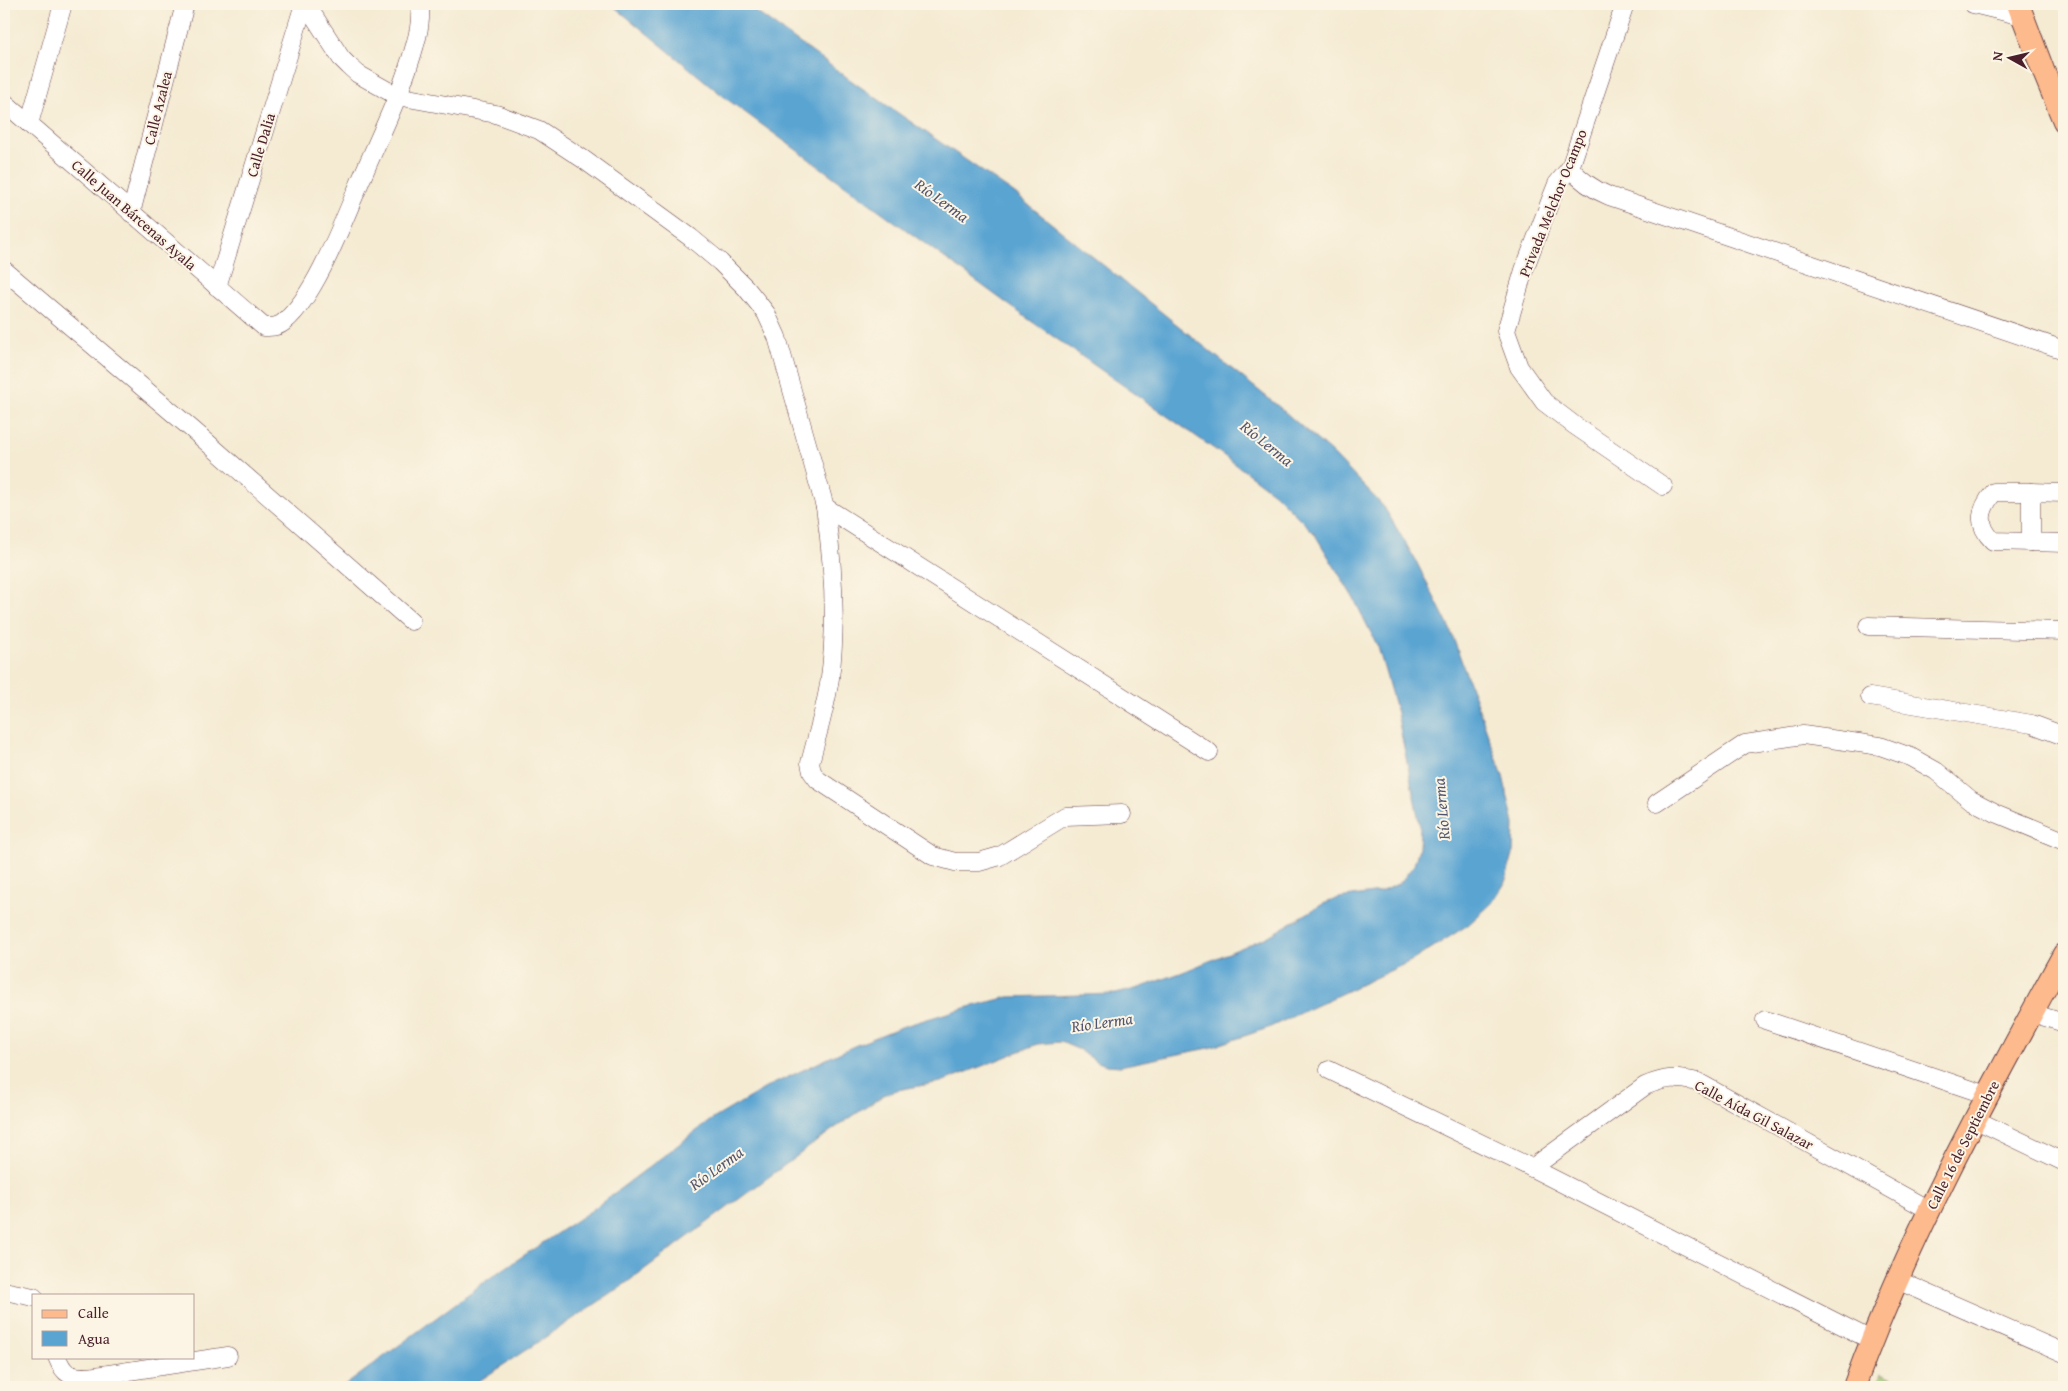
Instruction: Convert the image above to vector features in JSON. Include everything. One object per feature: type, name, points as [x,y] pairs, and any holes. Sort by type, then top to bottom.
[{"type":"main road","points":[[2020,10],[2064,121]]},
{"type":"main road","name":"Calle 16 de Septiembre","points":[[1854,1387],[1871,1340],[1929,1210],[1974,1119],[2064,954]]},
{"type":"street","points":[[29,124],[64,4]]},
{"type":"street","name":"Calle Azalea","points":[[131,213],[184,4]]},
{"type":"street","points":[[305,4],[341,58],[358,74],[397,96],[496,114],[539,130],[659,214],[720,262],[746,288],[766,313],[773,326],[825,507],[830,550],[833,631],[830,678],[810,763],[812,772],[818,780],[934,856],[955,862],[979,862],[1000,856],[1065,816],[1122,814]]},
{"type":"street","name":"Calle Dalia","points":[[217,287],[305,4]]},
{"type":"street","points":[[397,96],[416,45],[420,4]]},
{"type":"street","name":"Privada Melchor Ocampo","points":[[1625,4],[1570,168],[1558,184],[1551,199],[1524,270],[1506,331],[1518,367],[1544,402],[1663,486]]},
{"type":"street","points":[[1973,4],[2020,10]]},
{"type":"street","name":"Calle Juan Bárcenas Ayala","points":[[4,102],[264,326],[276,326],[284,322],[298,308],[317,275],[397,96]]},
{"type":"street","points":[[1570,168],[1587,185],[1609,196],[2064,350]]},
{"type":"street","points":[[4,270],[193,430],[411,621]]},
{"type":"street","points":[[2064,493],[1994,492],[1984,503],[1981,518],[1985,532],[1993,541],[2064,543]]},
{"type":"street","points":[[2031,492],[2031,542]]},
{"type":"street","points":[[825,507],[1209,752]]},
{"type":"street","points":[[1868,626],[2064,631]]},
{"type":"street","points":[[1870,696],[2032,724],[2064,736]]},
{"type":"street","points":[[1657,803],[1745,744],[1803,735],[1880,746],[1911,757],[1936,771],[1979,804],[2064,841]]},
{"type":"street","points":[[2032,1013],[2064,1023]]},
{"type":"street","points":[[1765,1020],[1987,1095]]},
{"type":"street","points":[[1329,1070],[1532,1168],[1871,1340]]},
{"type":"street","name":"Calle Aída Gil Salazar","points":[[1532,1168],[1645,1086],[1659,1080],[1678,1078],[1698,1082],[1929,1210]]},
{"type":"street","points":[[1974,1119],[2064,1162]]},
{"type":"street","points":[[1897,1280],[2064,1353]]},
{"type":"street","points":[[4,1291],[32,1297]]},
{"type":"street","points":[[58,1358],[64,1371],[74,1376],[89,1377],[228,1356]]},
{"type":"green space","points":[[1881,1374],[1914,1387],[1876,1387]]},
{"type":"water","name":"Río Lerma","points":[[611,4],[745,4],[1015,194],[1278,406],[1332,453],[1384,507],[1416,561],[1450,629],[1503,776],[1514,824],[1513,854],[1505,883],[1492,903],[1468,925],[1413,960],[1268,1028],[1209,1048],[1120,1066],[1097,1062],[1080,1050],[1061,1042],[1038,1044],[941,1082],[897,1090],[884,1095],[832,1130],[618,1289],[470,1387],[343,1387],[487,1280],[592,1210],[711,1120],[769,1086],[854,1046],[901,1027],[954,1011],[1008,997],[1116,994],[1183,972],[1267,937],[1323,904],[1339,898],[1380,892],[1400,883],[1414,865],[1419,848],[1420,826],[1397,713],[1378,647],[1354,599],[1314,533],[1274,493],[1230,460],[1031,321],[728,100]]}]
